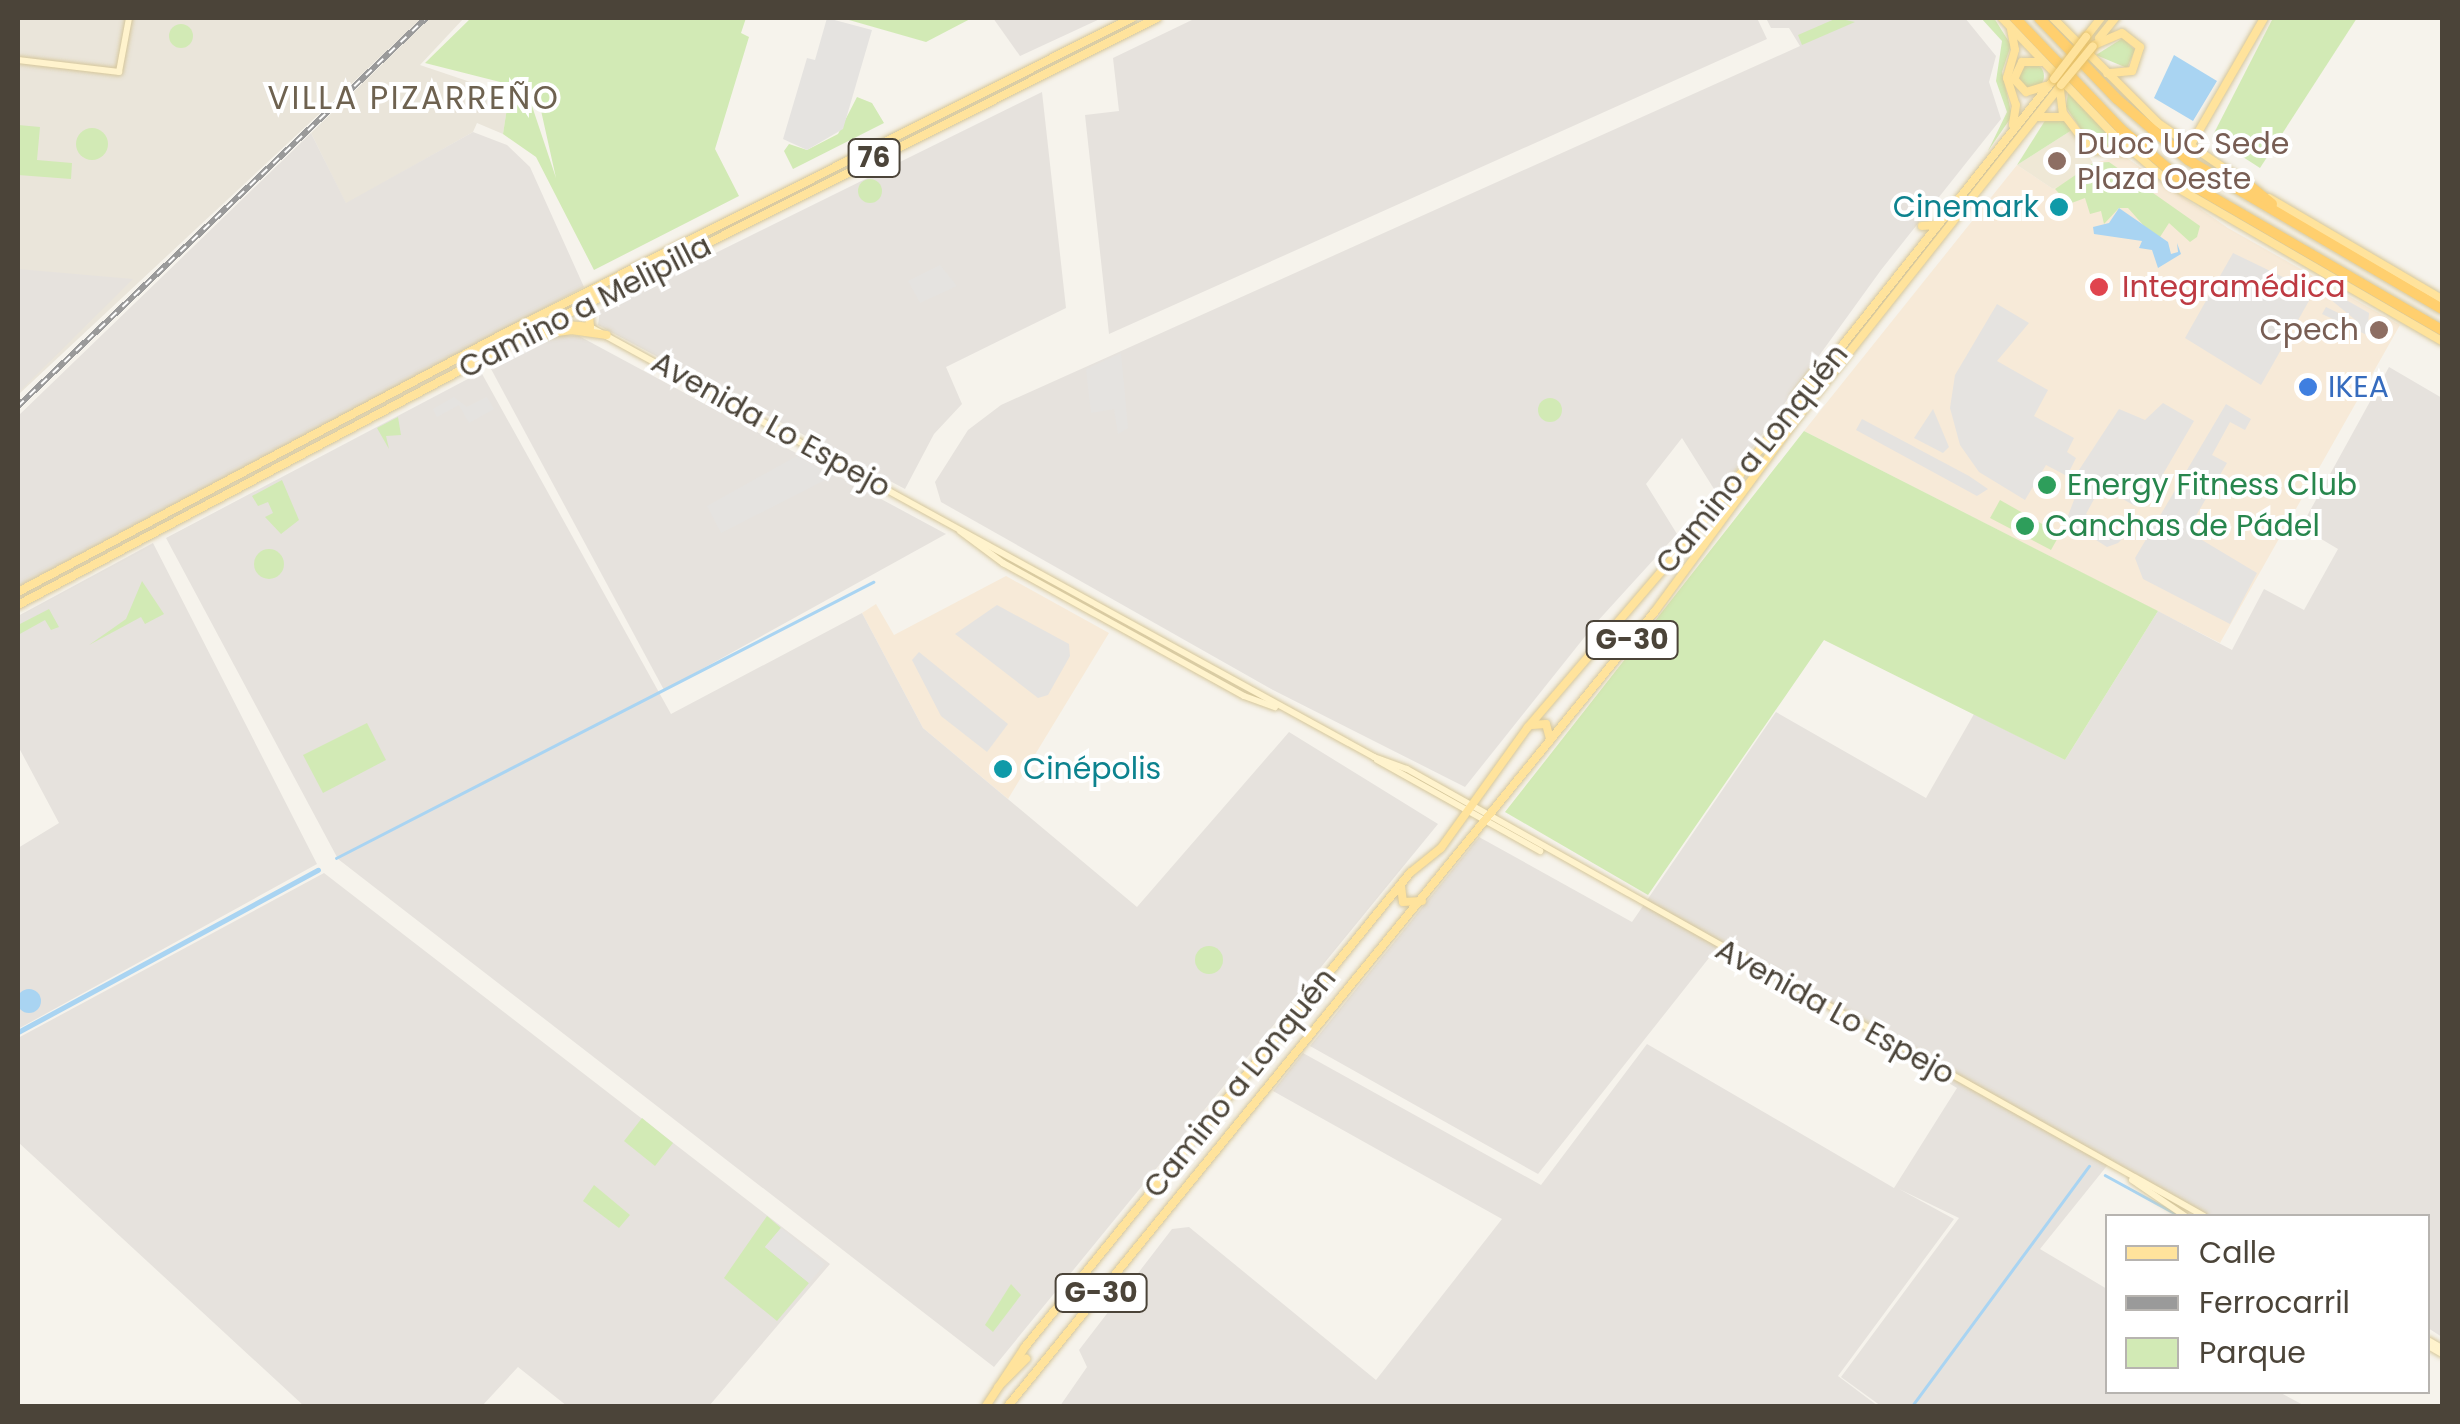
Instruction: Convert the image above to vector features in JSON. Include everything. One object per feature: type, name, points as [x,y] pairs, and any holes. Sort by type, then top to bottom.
[{"type":"highway","points":[[2039,18],[2174,149],[2442,310]]},
{"type":"highway","points":[[2009,20],[2121,129],[2178,178],[2442,330]]},
{"type":"highway","points":[[2251,187],[2326,242]]},
{"type":"main road","points":[[18,60],[119,72],[129,18]]},
{"type":"main road","name":"Camino a Melipilla","points":[[18,592],[503,334],[808,177],[1132,18]]},
{"type":"main road","name":"Camino a Melipilla","points":[[18,605],[590,302],[1156,18]]},
{"type":"main road","name":"Camino a Lonquén","points":[[1008,1406],[1550,742],[2036,117],[2101,18]]},
{"type":"main road","name":"Camino a Lonquén","points":[[986,1406],[1024,1347],[1402,883],[1438,852],[1465,814],[1468,803],[1528,726],[1786,416],[2007,138],[2115,18]]},
{"type":"main road","points":[[2189,148],[2264,18]]},
{"type":"main road","points":[[2055,19],[2103,71],[2189,148],[2442,299]]},
{"type":"main road","points":[[2009,20],[2132,152],[2204,206],[2442,341]]},
{"type":"main road","points":[[2007,138],[2017,109],[2006,78],[2015,46],[2009,20]]},
{"type":"main road","points":[[2094,45],[2122,33],[2140,49],[2131,72],[2103,71]]},
{"type":"main road","points":[[2046,64],[2022,62],[2014,78],[2029,92],[2056,84],[2065,116],[2091,150],[2108,154],[2132,152]]},
{"type":"main road","points":[[984,90],[989,100]]},
{"type":"main road","points":[[2036,117],[2065,116]]},
{"type":"main road","points":[[2108,154],[2114,134]]},
{"type":"main road","points":[[808,177],[814,188]]},
{"type":"main road","points":[[1965,215],[1988,177]]},
{"type":"main road","points":[[1922,226],[1938,225]]},
{"type":"main road","points":[[641,263],[646,274]]},
{"type":"main road","points":[[599,331],[590,302],[602,283]]},
{"type":"main road","points":[[503,334],[548,324],[599,331]]},
{"type":"main road","points":[[524,337],[572,330],[599,331]]},
{"type":"main road","name":"Avenida Lo Espejo","points":[[599,331],[1374,757],[1468,803],[1550,855],[2200,1214]]},
{"type":"main road","points":[[1786,416],[1812,372]]},
{"type":"main road","points":[[279,454],[284,464]]},
{"type":"main road","name":"Avenida Lo Espejo","points":[[951,524],[999,561],[1210,678],[1290,711]]},
{"type":"main road","points":[[999,561],[1004,553]]},
{"type":"main road","points":[[1084,608],[1088,599]]},
{"type":"main road","points":[[1210,678],[1215,669]]},
{"type":"main road","points":[[1528,726],[1546,724],[1550,742]]},
{"type":"main road","name":"Avenida Lo Espejo","points":[[1374,757],[1465,814],[1550,855]]},
{"type":"main road","points":[[1402,883],[1403,902],[1422,901]]},
{"type":"main road","name":"Avenida Lo Espejo","points":[[2119,1170],[2182,1214]]},
{"type":"main road","points":[[1024,1347],[1026,1359]]},
{"type":"main road","points":[[1026,1359],[1042,1366]]},
{"type":"main road","points":[[998,1387],[1026,1359]]},
{"type":"shaded area","points":[[18,18],[422,18],[18,395]]},
{"type":"shaded area","points":[[430,18],[464,18],[420,65],[509,95],[503,134],[477,123],[473,132],[346,204],[311,133]]},
{"type":"shaded area","points":[[827,18],[872,30],[843,129],[807,150],[783,139],[807,58],[815,60]]},
{"type":"shaded area","points":[[993,18],[1102,18],[1020,56]]},
{"type":"shaded area","points":[[1196,18],[1757,18],[1767,39],[1109,334],[1085,115],[1119,111],[1113,58]]},
{"type":"shaded area","points":[[1766,18],[1965,18],[1996,56],[1989,82],[2001,119],[1881,270],[1725,486],[1714,489],[1682,438],[1646,484],[1677,534],[1595,624],[1465,787],[1273,690],[941,502],[935,482],[968,430],[1001,405],[1800,46],[1789,28],[1771,28]]},
{"type":"shaded area","points":[[1042,92],[1066,308],[946,367],[962,404],[934,434],[905,489],[598,325],[600,310]]},
{"type":"shaded area","name":"Duoc UC Sede Plaza Oeste","points":[[2072,130],[2093,163],[2082,175],[2053,189],[2017,165]]},
{"type":"shaded area","points":[[473,132],[507,145],[530,167],[584,287],[18,587],[18,416],[311,133],[346,203]]},
{"type":"shaded area","points":[[2124,156],[2228,228],[2400,325],[2220,643],[1804,431],[2017,165],[2053,189],[2093,163]]},
{"type":"shaded area","points":[[2233,253],[2314,292],[2261,385],[2185,338]]},
{"type":"shaded area","points":[[940,265],[957,286],[920,303],[908,281]]},
{"type":"shaded area","points":[[18,269],[133,279],[18,393]]},
{"type":"shaded area","points":[[2334,293],[2369,313],[2367,335],[2322,314],[2326,307],[2359,323],[2330,299]]},
{"type":"shaded area","points":[[1997,304],[2029,323],[1997,361],[2048,390],[2034,416],[2074,438],[2067,452],[2076,458],[2067,476],[2046,465],[2025,500],[1979,472],[1960,445],[1950,408],[1955,375]]},
{"type":"shaded area","points":[[561,335],[579,336],[946,534],[664,690],[490,367]]},
{"type":"shaded area","points":[[1121,353],[1128,428],[1118,434],[1114,409],[1091,413],[1086,369]]},
{"type":"shaded area","points":[[2389,367],[2442,398],[2442,1337],[2430,1329],[2430,1214],[2206,1214],[2110,1162],[2040,1249],[2105,1288],[2105,1394],[2283,1394],[2305,1406],[1881,1406],[1841,1377],[1959,1218],[1899,1189],[1954,1219],[1838,1376],[1878,1406],[1060,1406],[1087,1367],[1079,1350],[1172,1229],[1189,1227],[1376,1380],[1502,1219],[1273,1091],[1303,1053],[1541,1185],[1647,1044],[1894,1188],[1957,1088],[1720,944],[1538,1174],[1310,1046],[1479,837],[1632,922],[1776,712],[1926,798],[1974,714],[2065,760],[2158,611],[2232,650],[2264,589],[2304,610],[2338,549],[2301,527]]},
{"type":"shaded area","points":[[481,372],[671,714],[862,613],[923,728],[1137,907],[1289,732],[1438,824],[994,1367],[338,859],[166,538]]},
{"type":"shaded area","points":[[454,397],[467,407],[487,397],[494,409],[469,423],[459,405],[437,417],[433,409]]},
{"type":"shaded area","points":[[2163,403],[2194,421],[2145,505],[2135,506],[2077,473],[2119,409],[2145,420]]},
{"type":"shaded area","points":[[2226,404],[2251,419],[2245,430],[2230,422],[2212,455],[2227,463],[2187,531],[2257,573],[2230,624],[2143,579],[2135,558]]},
{"type":"shaded area","points":[[1933,409],[1949,447],[1943,453],[1914,438]]},
{"type":"shaded area","points":[[1862,419],[1988,489],[1977,496],[1856,430]]},
{"type":"shaded area","points":[[797,456],[833,476],[721,533],[707,506]]},
{"type":"shaded area","points":[[2082,479],[2099,490],[2086,514],[2124,537],[2118,543],[2107,547],[2066,521]]},
{"type":"shaded area","points":[[153,543],[317,864],[18,1029],[18,848],[59,823],[18,746],[18,616]]},
{"type":"shaded area","points":[[1006,576],[1109,633],[1008,799],[923,728],[862,613],[876,604],[894,635]]},
{"type":"shaded area","points":[[997,605],[1069,644],[1070,656],[1048,695],[1038,698],[955,634]]},
{"type":"shaded area","points":[[919,652],[1008,724],[987,752],[941,716],[912,660]]},
{"type":"shaded area","points":[[324,873],[830,1264],[709,1406],[567,1406],[518,1367],[482,1406],[304,1406],[18,1142],[18,1038]]},
{"type":"shaded area","points":[[781,1228],[825,1264],[809,1283],[765,1247]]},
{"type":"green space","points":[[471,18],[746,18],[741,33],[749,37],[715,149],[739,196],[594,270],[536,157],[503,134],[509,95],[531,103],[556,178],[540,106],[520,87],[425,63]]},
{"type":"green space","points":[[842,18],[972,18],[926,42]]},
{"type":"green space","points":[[1837,18],[1855,22],[1802,45],[1798,35]]},
{"type":"green space","points":[[1981,18],[1994,18],[2011,45],[2002,72],[2012,116],[1988,151],[2007,112],[1996,81],[2002,41]]},
{"type":"green space","points":[[2273,18],[2357,18],[2260,168],[2212,137]]},
{"type":"green space","points":[[181,24],[193,36],[181,48],[169,36]]},
{"type":"green space","points":[[2123,38],[2135,50],[2127,68],[2096,55]]},
{"type":"green space","points":[[2031,63],[2040,67],[2044,76],[2040,85],[2031,89],[2022,85],[2018,76],[2022,67]]},
{"type":"green space","points":[[2068,93],[2109,135],[2108,148],[2090,143],[2066,107]]},
{"type":"green space","points":[[857,97],[872,103],[884,123],[793,169],[784,151],[789,144],[807,150],[838,134]]},
{"type":"green space","points":[[2062,118],[2072,130],[2017,165],[2046,119]]},
{"type":"green space","points":[[18,125],[40,127],[37,160],[72,163],[71,179],[18,175]]},
{"type":"green space","points":[[92,128],[103,133],[108,144],[103,155],[92,160],[81,155],[76,144],[81,133]]},
{"type":"green space","points":[[2109,162],[2200,226],[2197,237],[2190,242],[2169,223],[2160,237],[2152,235],[2128,208],[2119,208],[2104,224],[2101,211],[2090,214],[2085,198],[2069,204],[2055,189],[2093,163]]},
{"type":"green space","points":[[870,179],[879,182],[879,200],[870,203],[861,200],[858,191],[861,182]]},
{"type":"green space","points":[[1550,398],[1559,401],[1559,419],[1550,422],[1541,419],[1538,410],[1541,401]]},
{"type":"green space","points":[[398,417],[401,435],[386,436],[389,449],[377,428]]},
{"type":"green space","points":[[1804,431],[2158,611],[2065,760],[1824,640],[1648,895],[1505,812]]},
{"type":"green space","points":[[282,480],[299,520],[281,534],[265,517],[273,513],[268,502],[258,506],[252,496]]},
{"type":"green space","name":"Canchas de Pádel","points":[[2000,500],[2060,534],[2051,550],[1990,518]]},
{"type":"green space","points":[[269,549],[280,553],[284,564],[280,575],[269,579],[258,575],[254,564],[258,553]]},
{"type":"green space","points":[[142,581],[164,614],[145,624],[141,617],[89,645],[126,619]]},
{"type":"green space","points":[[49,609],[59,627],[51,630],[45,620],[18,635],[18,625]]},
{"type":"green space","points":[[367,723],[386,760],[323,793],[303,755]]},
{"type":"green space","points":[[1209,946],[1219,950],[1223,960],[1219,970],[1209,974],[1199,970],[1195,960],[1199,950]]},
{"type":"green space","points":[[642,1118],[673,1143],[655,1166],[624,1141]]},
{"type":"green space","points":[[594,1185],[630,1215],[619,1228],[583,1201]]},
{"type":"green space","points":[[767,1216],[781,1228],[765,1247],[809,1283],[777,1321],[724,1278]]},
{"type":"green space","points":[[1011,1284],[1021,1295],[993,1332],[985,1325]]},
{"type":"water","points":[[2174,55],[2217,81],[2193,121],[2154,98]]},
{"type":"water","points":[[2119,208],[2168,242],[2171,254],[2178,252],[2177,243],[2181,254],[2158,268],[2152,250],[2139,248],[2142,241],[2094,234],[2093,227],[2109,223]]},
{"type":"water","points":[[29,989],[38,992],[38,1010],[29,1013],[20,1010],[17,1001],[20,992]]},
{"type":"waterway","points":[[336,858],[873,582]]},
{"type":"waterway","points":[[18,1032],[318,870]]},
{"type":"waterway","points":[[1912,1406],[2089,1166]]},
{"type":"waterway","points":[[2105,1175],[2176,1214]]},
{"type":"railway","points":[[18,406],[426,18]]},
{"type":"place","name":"Duoc UC Sede Plaza Oeste","points":[[2057,161]]},
{"type":"place","name":"Cinemark","points":[[2059,207]]},
{"type":"place","name":"Integramédica","points":[[2099,287]]},
{"type":"place","name":"Cpech","points":[[2379,330]]},
{"type":"place","name":"IKEA","points":[[2308,387]]},
{"type":"place","name":"Energy Fitness Club","points":[[2047,485]]},
{"type":"place","name":"Canchas de Pádel","points":[[2025,526]]},
{"type":"place","name":"Cinépolis","points":[[1003,769]]},
{"type":"district","name":"VILLA PIZARREÑO","points":[[414,98]]}]
